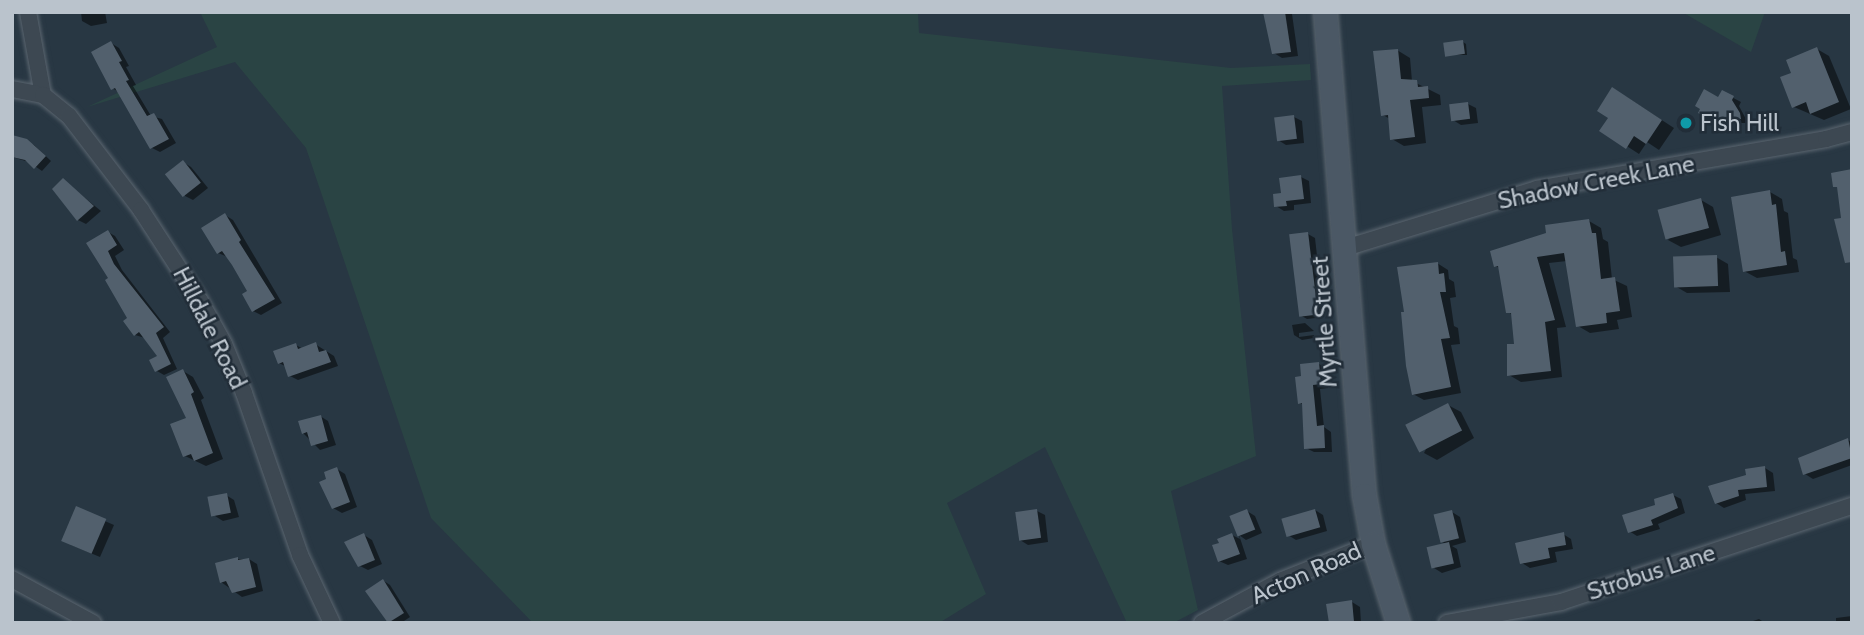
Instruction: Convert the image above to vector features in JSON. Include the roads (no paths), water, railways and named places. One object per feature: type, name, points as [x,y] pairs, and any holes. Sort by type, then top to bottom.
[{"type":"street","points":[[28,12],[43,95]]},
{"type":"street","name":"Myrtle Street","points":[[1325,12],[1363,482],[1373,544],[1398,623]]},
{"type":"street","name":"Hilldale Road","points":[[12,89],[43,95],[69,116],[100,153],[173,257],[224,344],[244,393],[300,555],[332,623]]},
{"type":"street","name":"Shadow Creek Lane","points":[[1345,248],[1537,188],[1826,139],[1852,131]]},
{"type":"street","name":"Strobus Lane","points":[[1447,623],[1562,602],[1852,506]]},
{"type":"street","name":"Acton Road","points":[[1202,623],[1280,581],[1373,544]]},
{"type":"street","points":[[12,579],[93,623]]},
{"type":"place","name":"Fish Hill","points":[[1686,123]]}]
